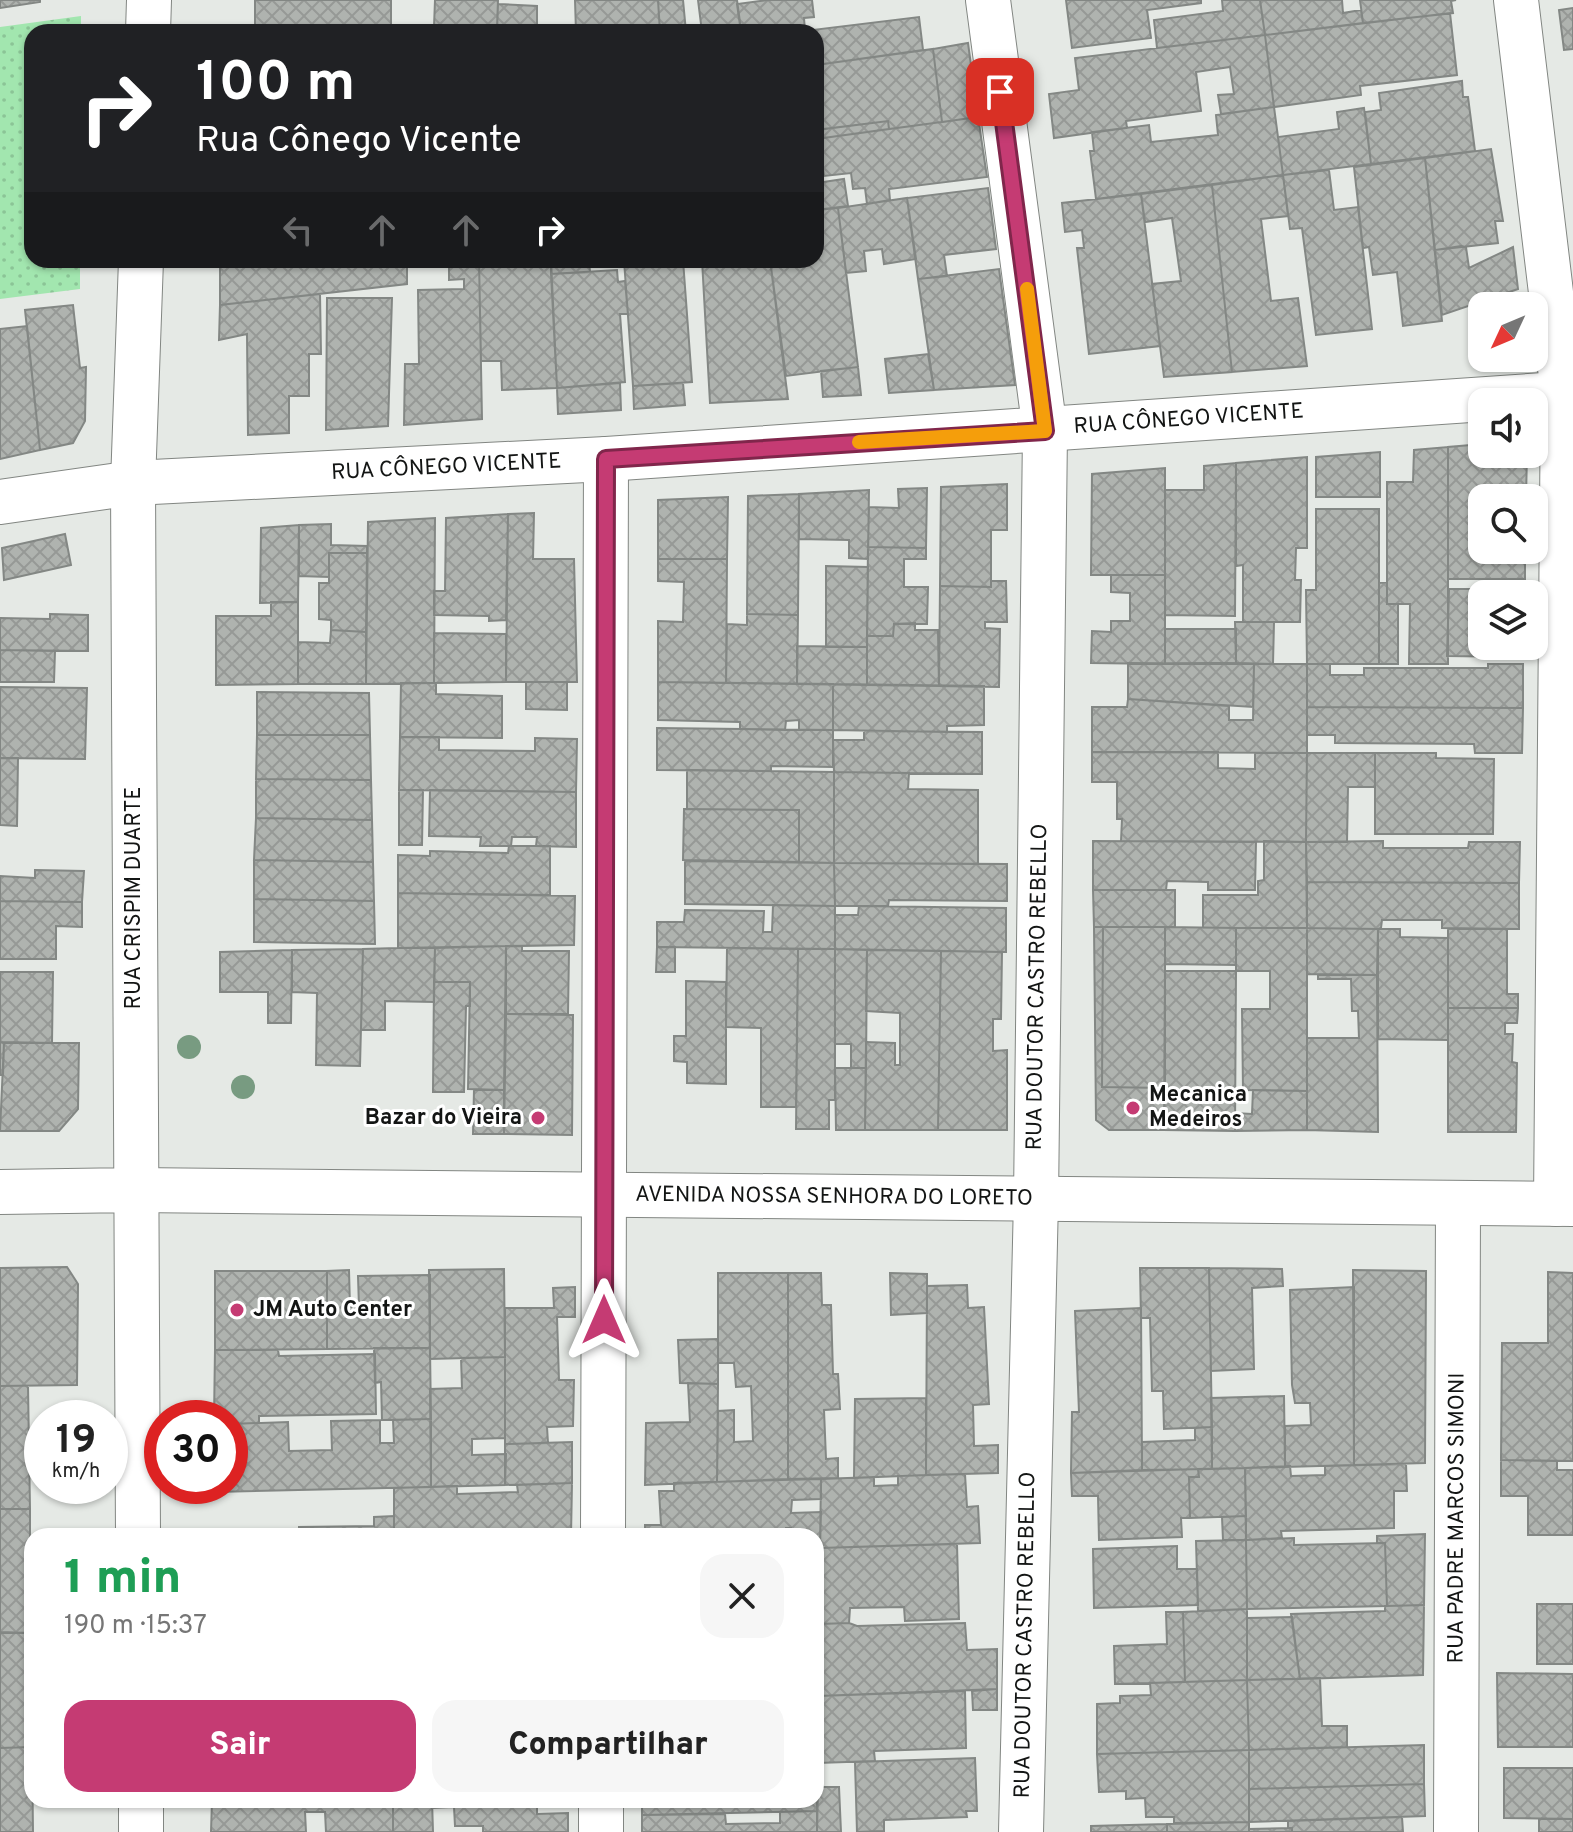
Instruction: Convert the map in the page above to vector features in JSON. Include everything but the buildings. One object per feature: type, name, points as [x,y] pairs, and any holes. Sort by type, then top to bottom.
[{"type":"street","points":[[148,24],[149,0]]},
{"type":"street","name":"RUA DOUTOR CASTRO REBELLO","points":[[988,0],[1045,431],[1036,1200],[1021,1832]]},
{"type":"street","points":[[1516,0],[1568,393],[1564,1204]]},
{"type":"street","name":"RUA CRISPIM DUARTE","points":[[138,1528],[133,483],[141,268]]},
{"type":"street","name":"RUA CÔNEGO VICENTE","points":[[0,502],[133,483],[606,459],[1568,393]]},
{"type":"street","points":[[603,1528],[606,459]]},
{"type":"street","name":"AVENIDA NOSSA SENHORA DO LORETO","points":[[0,1192],[134,1190],[1564,1204]]},
{"type":"street","name":"RUA PADRE MARCOS SIMONI","points":[[1456,1832],[1458,1203]]},
{"type":"street","points":[[141,1808],[141,1832]]},
{"type":"street","points":[[601,1808],[601,1832]]},
{"type":"green space","points":[[81,16],[81,24],[24,24],[24,268],[80,268],[80,289],[0,299],[0,27]]},
{"type":"slow traffic","points":[[859,442],[1045,431],[1027,289]]},
{"type":"place","name":"Mecanica Medeiros","points":[[1133,1108]]},
{"type":"place","name":"Bazar do Vieira","points":[[538,1118]]},
{"type":"place","name":"JM Auto Center","points":[[237,1310]]},
{"type":"route","points":[[604,1320],[606,459],[1045,431],[1000,92]]}]
